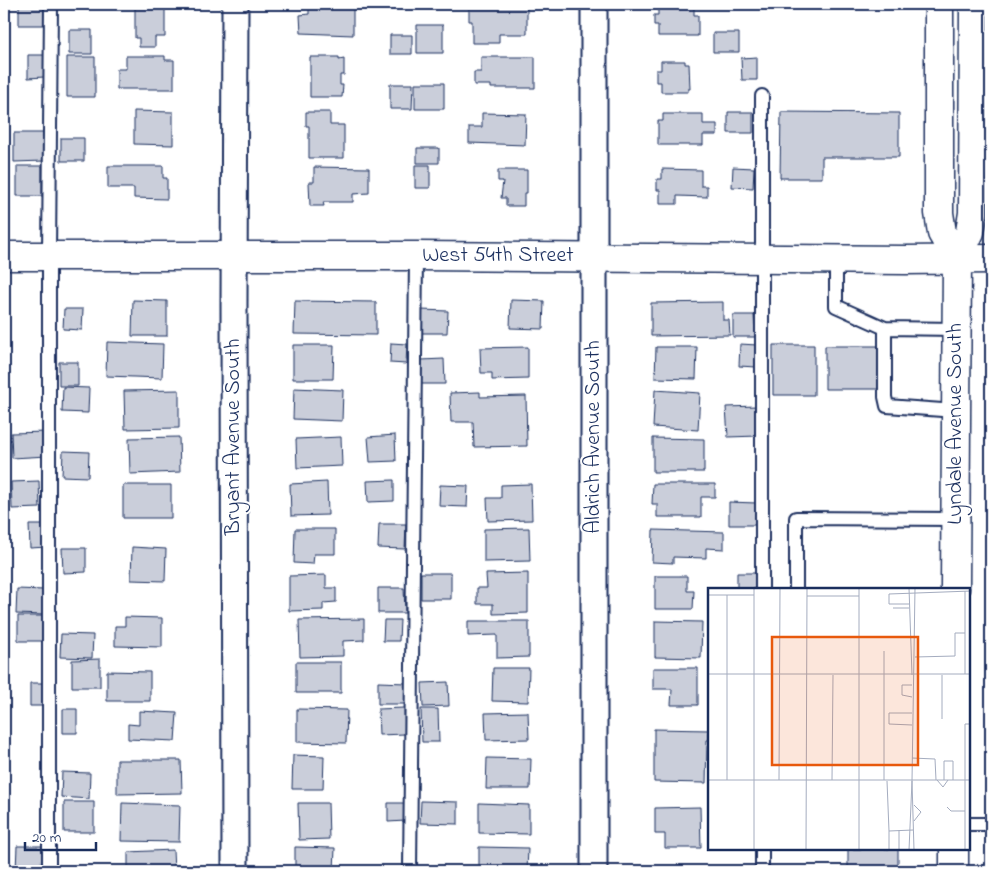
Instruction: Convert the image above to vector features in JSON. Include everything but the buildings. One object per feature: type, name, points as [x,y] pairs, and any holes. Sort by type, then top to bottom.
[{"type":"street","name":"Bryant Avenue South","points":[[235,4],[236,871]]},
{"type":"street","name":"Aldrich Avenue South","points":[[594,4],[594,871]]},
{"type":"street","name":"Lyndale Avenue South","points":[[939,4],[939,214],[942,233],[957,259]]},
{"type":"street","name":"Lyndale Avenue South","points":[[955,588],[957,259],[972,224],[982,136],[974,4]]},
{"type":"street","name":"West 54th Street","points":[[4,256],[991,258]]},
{"type":"street","points":[[954,850],[954,871]]},
{"type":"lane","points":[[49,871],[51,4]]},
{"type":"lane","points":[[762,96],[762,588]]},
{"type":"lane","points":[[410,871],[416,256]]},
{"type":"lane","points":[[836,259],[836,306],[885,328],[957,329]]},
{"type":"lane","points":[[885,328],[885,397],[887,406],[956,411]]},
{"type":"lane","points":[[796,588],[796,518],[956,518]]},
{"type":"lane","points":[[970,824],[991,824]]},
{"type":"lane","points":[[762,850],[762,871]]}]
